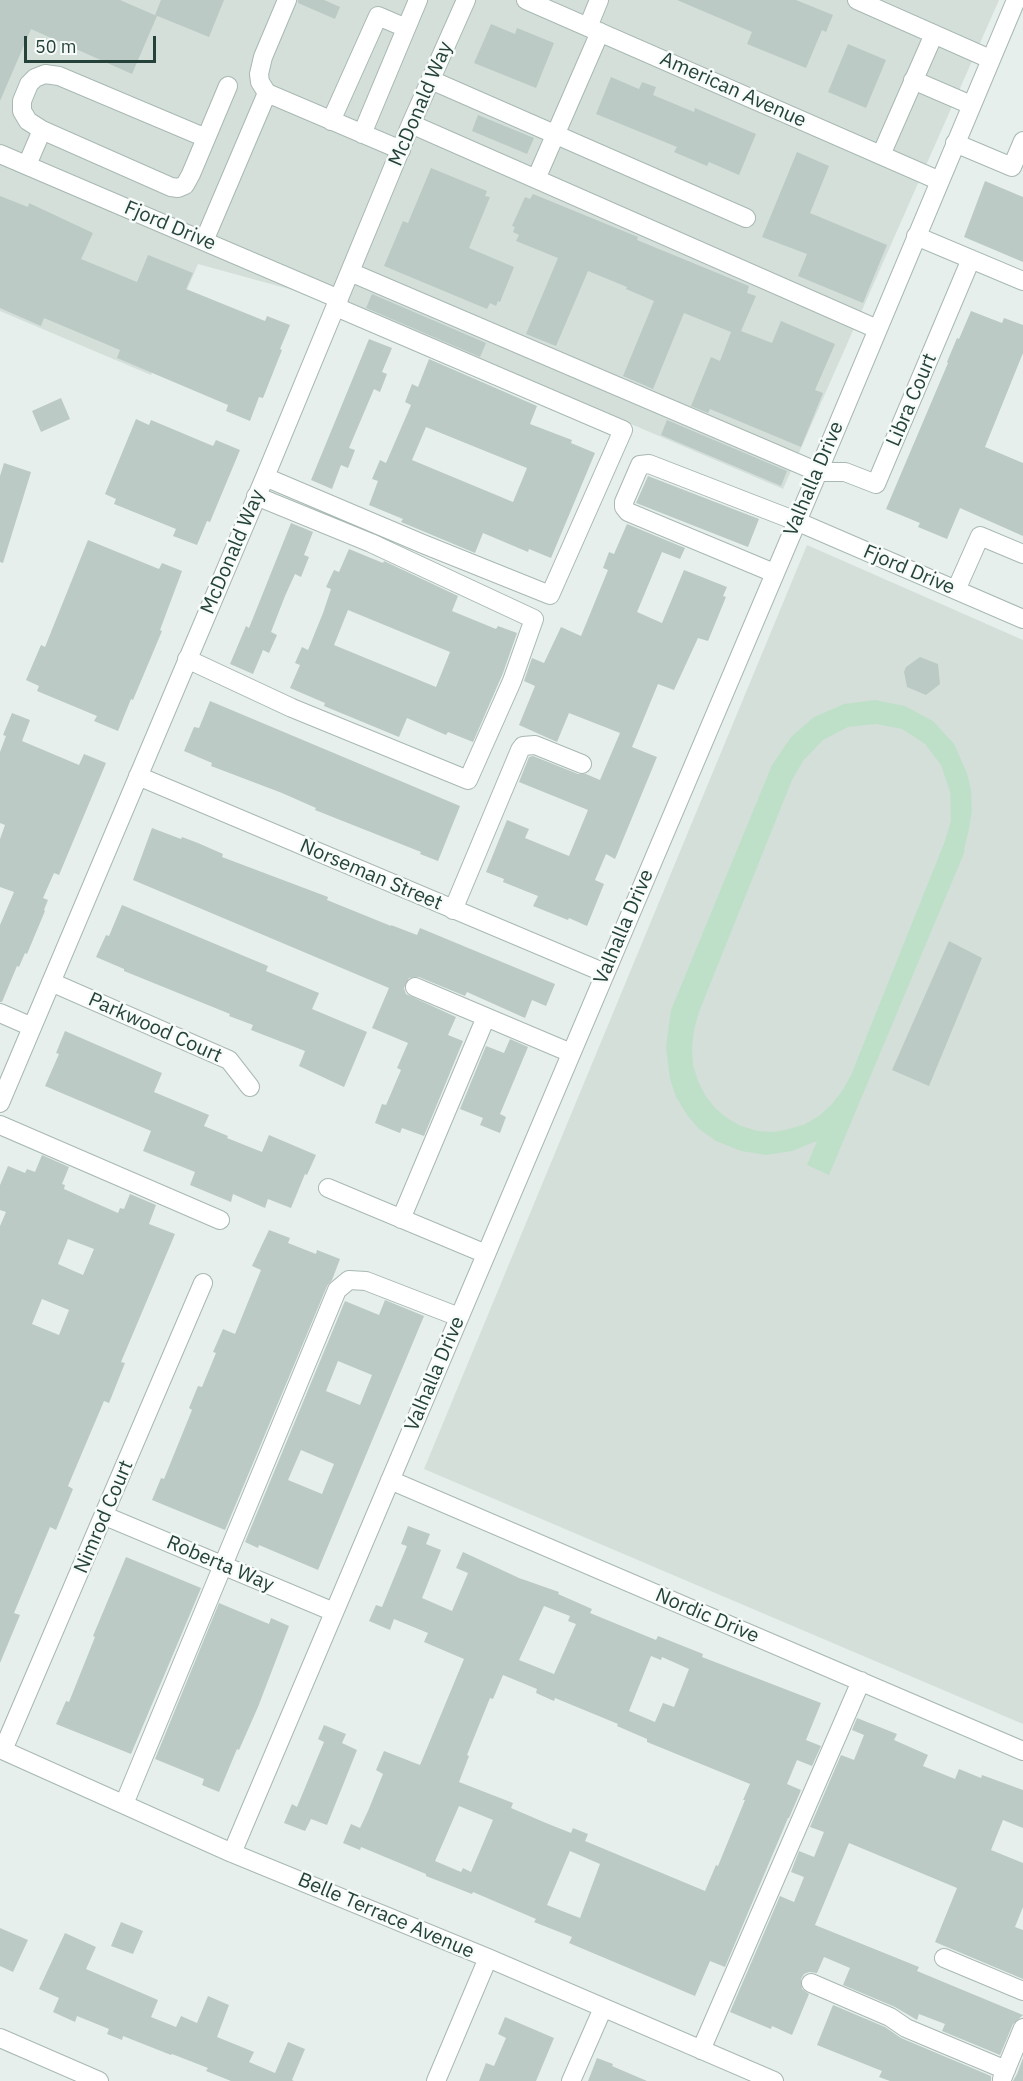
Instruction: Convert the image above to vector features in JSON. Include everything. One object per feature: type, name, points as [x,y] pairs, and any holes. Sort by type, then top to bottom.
[{"type":"street","points":[[287,0],[263,57],[259,74],[260,82],[267,93],[401,150]]},
{"type":"street","points":[[362,134],[418,0]]},
{"type":"street","name":"McDonald Way","points":[[0,1103],[265,477],[411,124],[466,0]]},
{"type":"street","name":"American Avenue","points":[[526,0],[940,181]]},
{"type":"street","points":[[536,179],[594,30],[599,0]]},
{"type":"street","points":[[857,0],[887,6],[934,34],[990,58]]},
{"type":"street","name":"Valhalla Drive","points":[[232,1852],[1016,0]]},
{"type":"street","points":[[332,121],[378,16],[406,28]]},
{"type":"street","points":[[881,155],[934,34]]},
{"type":"street","points":[[206,138],[58,76],[45,74],[35,78],[29,84],[22,101],[22,111],[28,121],[42,130],[171,187],[178,188],[185,185],[191,174],[228,87]]},
{"type":"street","points":[[431,80],[746,218]]},
{"type":"street","points":[[914,80],[971,105]]},
{"type":"street","points":[[204,241],[267,93]]},
{"type":"street","points":[[411,124],[878,329]]},
{"type":"street","points":[[27,165],[42,130]]},
{"type":"street","points":[[956,143],[1012,167],[1023,141]]},
{"type":"street","name":"Fjord Drive","points":[[0,154],[204,241],[623,430],[550,595],[265,477]]},
{"type":"street","points":[[916,236],[1023,281]]},
{"type":"street","name":"Libra Court","points":[[818,472],[845,472],[876,484],[971,260]]},
{"type":"street","points":[[350,272],[818,472]]},
{"type":"street","name":"Fjord Drive","points":[[774,573],[628,512],[624,507],[624,502],[640,465],[650,464],[796,521],[1023,619]]},
{"type":"street","points":[[187,660],[292,708],[468,780],[512,681],[534,619],[371,543],[256,496]]},
{"type":"street","points":[[956,590],[980,536],[1023,554]]},
{"type":"street","points":[[453,910],[523,746],[535,745],[582,765]]},
{"type":"street","name":"Norseman Street","points":[[138,776],[605,974]]},
{"type":"street","name":"Parkwood Court","points":[[51,982],[229,1060],[250,1087]]},
{"type":"street","points":[[415,987],[571,1053]]},
{"type":"street","points":[[0,1012],[32,1027]]},
{"type":"street","points":[[401,1218],[486,1017]]},
{"type":"street","points":[[0,1125],[220,1220]]},
{"type":"street","points":[[328,1188],[486,1254]]},
{"type":"street","points":[[124,1804],[337,1290],[349,1280],[366,1281],[459,1317]]},
{"type":"street","name":"Nimrod Court","points":[[2,1749],[105,1516],[203,1283]]},
{"type":"street","name":"Nordic Drive","points":[[390,1480],[1023,1751]]},
{"type":"street","name":"Roberta Way","points":[[105,1516],[334,1612]]},
{"type":"street","points":[[701,2050],[861,1681]]},
{"type":"street","name":"Belle Terrace Avenue","points":[[2,1749],[232,1852],[488,1958],[774,2081]]},
{"type":"street","points":[[436,2081],[488,1958]]},
{"type":"street","points":[[944,1958],[1023,1991]]},
{"type":"street","points":[[811,1983],[890,2016],[906,2028],[1003,2075],[1023,2028]]},
{"type":"street","points":[[571,2081],[603,2008]]},
{"type":"street","points":[[0,2038],[99,2081]]},
{"type":"shaded area","points":[[0,0],[999,0],[783,489],[362,309],[198,264],[151,375],[0,311]]},
{"type":"shaded area","points":[[807,545],[1023,640],[1023,1724],[424,1469]]},
{"type":"green space","points":[[875,700],[905,706],[933,721],[954,744],[967,773],[972,810],[965,851],[829,1175],[807,1165],[817,1141],[792,1151],[766,1155],[741,1151],[716,1141],[699,1129],[676,1097],[670,1079],[666,1047],[671,1010],[772,765],[791,737],[814,717],[844,704]],"holes":[[[876,724],[902,729],[925,744],[941,765],[950,792],[951,821],[851,1075],[832,1104],[819,1116],[805,1124],[774,1132],[758,1131],[741,1126],[715,1108],[698,1081],[693,1065],[694,1030],[699,1012],[792,780],[803,761],[823,740],[848,727]]]},
{"type":"building","points":[[0,0],[120,0],[157,16],[132,74],[31,29],[0,101]]},
{"type":"building","points":[[161,0],[224,0],[209,37],[155,15]]},
{"type":"building","points":[[298,0],[324,0],[340,7],[335,19],[298,3]]},
{"type":"building","points":[[677,0],[796,0],[833,15],[826,32],[822,30],[806,68],[747,44],[752,32]]},
{"type":"building","points":[[491,24],[515,34],[517,28],[554,43],[536,88],[474,63]]},
{"type":"building","points":[[848,44],[886,60],[866,108],[828,92]]},
{"type":"building","points":[[611,77],[639,89],[642,82],[656,87],[653,95],[694,112],[695,108],[756,134],[739,175],[709,162],[707,166],[674,152],[677,147],[596,114]]},
{"type":"building","points":[[478,115],[534,138],[527,154],[472,131]]},
{"type":"building","points":[[797,152],[829,166],[810,213],[887,245],[863,303],[798,276],[807,254],[762,237]]},
{"type":"building","points":[[431,168],[487,191],[485,196],[490,197],[469,248],[514,267],[500,302],[498,301],[496,306],[490,303],[487,309],[384,266],[403,221],[408,223]]},
{"type":"building","points":[[985,181],[1023,197],[1023,262],[964,237]]},
{"type":"building","points":[[533,194],[749,286],[747,293],[756,296],[741,331],[772,343],[781,321],[835,344],[815,390],[823,393],[801,447],[710,409],[708,413],[691,406],[711,357],[720,361],[731,332],[684,313],[653,389],[623,376],[654,301],[626,289],[627,287],[588,271],[556,346],[526,334],[558,258],[516,241],[519,235],[513,232],[515,227],[512,226],[525,197],[530,199]]},
{"type":"building","points":[[0,196],[28,207],[29,203],[93,233],[81,259],[137,282],[148,255],[193,273],[186,289],[265,321],[267,316],[290,325],[263,398],[259,397],[250,421],[226,411],[228,405],[117,358],[120,350],[44,318],[41,326],[0,308]]},
{"type":"building","points":[[372,294],[486,343],[480,357],[366,308]]},
{"type":"building","points":[[971,311],[1002,323],[1004,318],[1023,325],[1023,353],[985,447],[1023,463],[1023,536],[960,508],[947,539],[918,527],[920,523],[886,509],[957,338],[959,339]]},
{"type":"building","points":[[369,339],[392,348],[382,372],[387,374],[380,392],[374,389],[349,448],[355,450],[348,468],[341,465],[332,489],[311,480]]},
{"type":"building","points":[[429,359],[537,406],[530,424],[572,440],[571,443],[595,453],[551,558],[529,549],[528,552],[483,533],[475,553],[401,522],[403,519],[369,505],[378,481],[372,479],[380,460],[386,463],[411,405],[405,402],[412,384],[418,387]],"holes":[[[426,427],[527,468],[513,502],[412,460]]]},
{"type":"building","points":[[61,398],[70,419],[41,432],[32,411]]},
{"type":"building","points":[[136,419],[149,425],[151,420],[213,446],[216,440],[240,450],[210,522],[207,521],[197,545],[173,536],[176,529],[114,504],[116,499],[105,494]]},
{"type":"building","points":[[667,420],[787,471],[781,486],[661,435]]},
{"type":"building","points":[[4,463],[31,472],[3,563],[0,562],[0,476]]},
{"type":"building","points":[[648,476],[759,519],[748,547],[636,503]]},
{"type":"building","points":[[291,523],[313,532],[304,555],[309,557],[301,577],[295,574],[285,596],[271,632],[277,635],[269,653],[263,650],[253,674],[230,664],[246,626],[249,628]]},
{"type":"building","points":[[627,524],[685,548],[680,559],[662,552],[637,612],[662,623],[684,570],[727,587],[723,596],[726,597],[708,641],[698,638],[674,690],[658,684],[632,747],[657,757],[615,859],[606,854],[595,880],[604,884],[587,926],[533,906],[538,896],[503,882],[504,879],[486,872],[507,820],[529,829],[525,838],[569,856],[588,810],[519,782],[529,757],[533,756],[600,780],[620,733],[569,713],[557,742],[519,725],[535,686],[524,681],[532,658],[544,663],[561,627],[581,636],[608,570],[603,568],[609,552],[614,554]]},
{"type":"building","points":[[88,540],[159,569],[162,563],[182,571],[160,630],[162,631],[118,731],[94,721],[97,716],[37,691],[39,686],[26,680],[41,645],[45,647]]},
{"type":"building","points":[[349,549],[383,563],[384,561],[458,596],[452,611],[496,629],[498,626],[517,633],[503,673],[473,742],[448,732],[446,735],[407,718],[399,737],[324,706],[325,703],[290,688],[300,665],[295,663],[302,647],[308,650],[323,613],[331,589],[326,587],[334,570],[339,572]],"holes":[[[348,610],[450,652],[436,687],[334,645]]]},
{"type":"building","points":[[920,657],[938,664],[940,684],[926,695],[907,687],[904,672],[906,667]]},
{"type":"building","points":[[210,701],[460,806],[438,861],[420,854],[421,852],[315,810],[316,808],[282,793],[211,766],[212,763],[184,751],[194,727],[199,728]]},
{"type":"building","points":[[12,713],[30,720],[22,741],[79,765],[84,754],[106,763],[59,875],[54,873],[43,898],[48,900],[45,911],[27,954],[25,953],[19,967],[17,966],[2,1002],[0,1002],[0,925],[14,892],[0,887],[0,839],[5,825],[0,823],[0,752],[6,736],[3,735]]},
{"type":"building","points":[[152,828],[198,843],[223,854],[222,857],[328,897],[327,900],[391,926],[417,935],[420,928],[555,984],[546,1006],[532,1000],[525,1018],[467,992],[465,996],[419,977],[409,978],[404,988],[406,994],[456,1017],[448,1035],[463,1041],[424,1136],[402,1128],[400,1133],[375,1123],[382,1104],[386,1105],[401,1070],[397,1068],[408,1043],[372,1028],[389,988],[133,880]]},
{"type":"building","points":[[122,905],[268,966],[266,971],[319,993],[312,1009],[367,1032],[344,1087],[299,1066],[305,1051],[251,1030],[253,1025],[229,1016],[230,1014],[124,971],[96,957],[106,935],[109,936]]},
{"type":"building","points":[[949,941],[982,958],[929,1086],[892,1070]]},
{"type":"building","points":[[65,1031],[162,1073],[154,1092],[209,1115],[204,1126],[228,1136],[227,1138],[262,1152],[269,1135],[316,1155],[307,1175],[305,1174],[291,1208],[268,1199],[265,1208],[233,1194],[231,1202],[190,1185],[195,1172],[143,1151],[151,1131],[45,1086],[59,1054],[56,1053]]},
{"type":"building","points":[[510,1039],[528,1047],[500,1114],[506,1117],[500,1133],[480,1125],[483,1118],[460,1109],[486,1046],[504,1053]]},
{"type":"building","points":[[42,1155],[69,1167],[62,1184],[65,1185],[64,1189],[118,1213],[120,1208],[124,1209],[130,1194],[156,1205],[149,1224],[175,1234],[121,1362],[125,1363],[109,1403],[104,1401],[68,1486],[73,1489],[56,1530],[50,1527],[14,1613],[20,1615],[0,1663],[0,1226],[6,1212],[0,1210],[0,1185],[8,1166],[25,1173],[27,1169],[35,1172]],"holes":[[[68,1239],[94,1249],[83,1275],[58,1264]],[[42,1299],[69,1310],[59,1335],[32,1324]]]},
{"type":"building","points":[[269,1230],[290,1238],[288,1243],[316,1254],[317,1250],[340,1259],[225,1530],[152,1500],[161,1478],[164,1479],[192,1410],[189,1408],[198,1386],[202,1387],[223,1329],[235,1334],[261,1270],[252,1266]]},
{"type":"building","points":[[385,1300],[424,1316],[318,1570],[259,1545],[258,1548],[245,1542],[345,1301],[379,1315]],"holes":[[[338,1361],[372,1375],[360,1405],[326,1391]],[[301,1450],[334,1464],[322,1494],[288,1480]]]},
{"type":"building","points":[[408,1526],[430,1534],[426,1544],[441,1550],[422,1598],[452,1611],[468,1573],[456,1568],[463,1552],[519,1578],[559,1592],[558,1594],[592,1609],[590,1613],[656,1640],[658,1636],[703,1654],[702,1657],[821,1703],[806,1740],[821,1746],[812,1766],[797,1760],[787,1784],[801,1790],[725,1967],[710,1961],[695,1996],[569,1943],[572,1937],[534,1922],[536,1919],[473,1892],[472,1894],[426,1876],[426,1874],[361,1847],[360,1850],[343,1843],[351,1824],[360,1828],[368,1811],[383,1774],[376,1770],[384,1751],[420,1765],[464,1659],[424,1642],[428,1633],[394,1619],[390,1630],[369,1621],[376,1605],[382,1607],[407,1546],[401,1544]],"holes":[[[544,1606],[570,1616],[568,1621],[576,1624],[554,1674],[519,1660]],[[651,1656],[661,1660],[662,1657],[689,1669],[674,1707],[663,1703],[655,1722],[629,1711]],[[503,1675],[537,1689],[536,1693],[554,1701],[555,1698],[618,1724],[617,1726],[647,1739],[647,1742],[750,1784],[718,1866],[716,1865],[705,1891],[585,1841],[588,1834],[573,1828],[571,1833],[546,1823],[511,1808],[513,1803],[459,1782],[469,1756],[467,1755],[490,1698],[493,1699]],[[459,1806],[493,1820],[471,1872],[463,1868],[461,1872],[435,1861]],[[570,1851],[600,1864],[580,1918],[547,1905]]]},
{"type":"building","points":[[126,1557],[201,1588],[131,1754],[56,1724],[66,1701],[69,1702],[95,1637],[93,1636]]},
{"type":"building","points":[[219,1603],[269,1624],[271,1618],[289,1626],[258,1707],[219,1792],[202,1785],[204,1779],[155,1759]]},
{"type":"building","points":[[857,1718],[897,1734],[894,1740],[928,1755],[923,1766],[955,1779],[959,1769],[1023,1790],[1023,1828],[1003,1820],[991,1850],[1023,1863],[1023,1907],[1015,1927],[1023,1930],[1023,1979],[935,1942],[957,1888],[849,1843],[815,1925],[919,1967],[917,1971],[1023,2015],[1013,2024],[1000,2055],[942,2031],[945,2024],[919,2014],[917,2020],[895,2007],[843,1985],[850,1968],[824,1957],[817,1973],[809,1972],[801,1979],[802,1989],[809,1994],[792,2035],[730,2012],[780,1896],[794,1902],[804,1877],[791,1872],[799,1851],[814,1857],[824,1832],[810,1827],[841,1755],[854,1760],[864,1735],[852,1730]]},
{"type":"building","points":[[324,1725],[346,1734],[342,1743],[357,1750],[327,1825],[311,1819],[305,1831],[284,1823],[292,1804],[297,1807],[324,1742],[318,1739]]},
{"type":"building","points":[[121,1922],[143,1931],[133,1954],[111,1946]]},
{"type":"building","points":[[0,1928],[28,1940],[13,1972],[0,1966]]},
{"type":"building","points":[[65,1933],[96,1947],[86,1969],[158,2000],[151,2017],[176,2027],[181,2016],[197,2023],[208,1996],[229,2005],[217,2037],[254,2052],[249,2062],[275,2073],[288,2042],[305,2049],[292,2080],[294,2081],[231,2081],[206,2071],[208,2068],[172,2054],[123,2036],[122,2040],[107,2034],[109,2029],[77,2016],[75,2022],[53,2012],[59,1998],[39,1989]]},
{"type":"building","points":[[833,2005],[885,2027],[901,2038],[991,2076],[991,2081],[890,2081],[879,2077],[882,2071],[817,2045]]},
{"type":"building","points":[[505,2017],[554,2038],[536,2081],[479,2081],[486,2063],[494,2066],[506,2038],[498,2034]]},
{"type":"building","points":[[597,2058],[613,2064],[612,2066],[647,2081],[588,2081]]},
{"type":"building","points":[[1023,2058],[1023,2081],[1013,2081],[1017,2074]]}]
